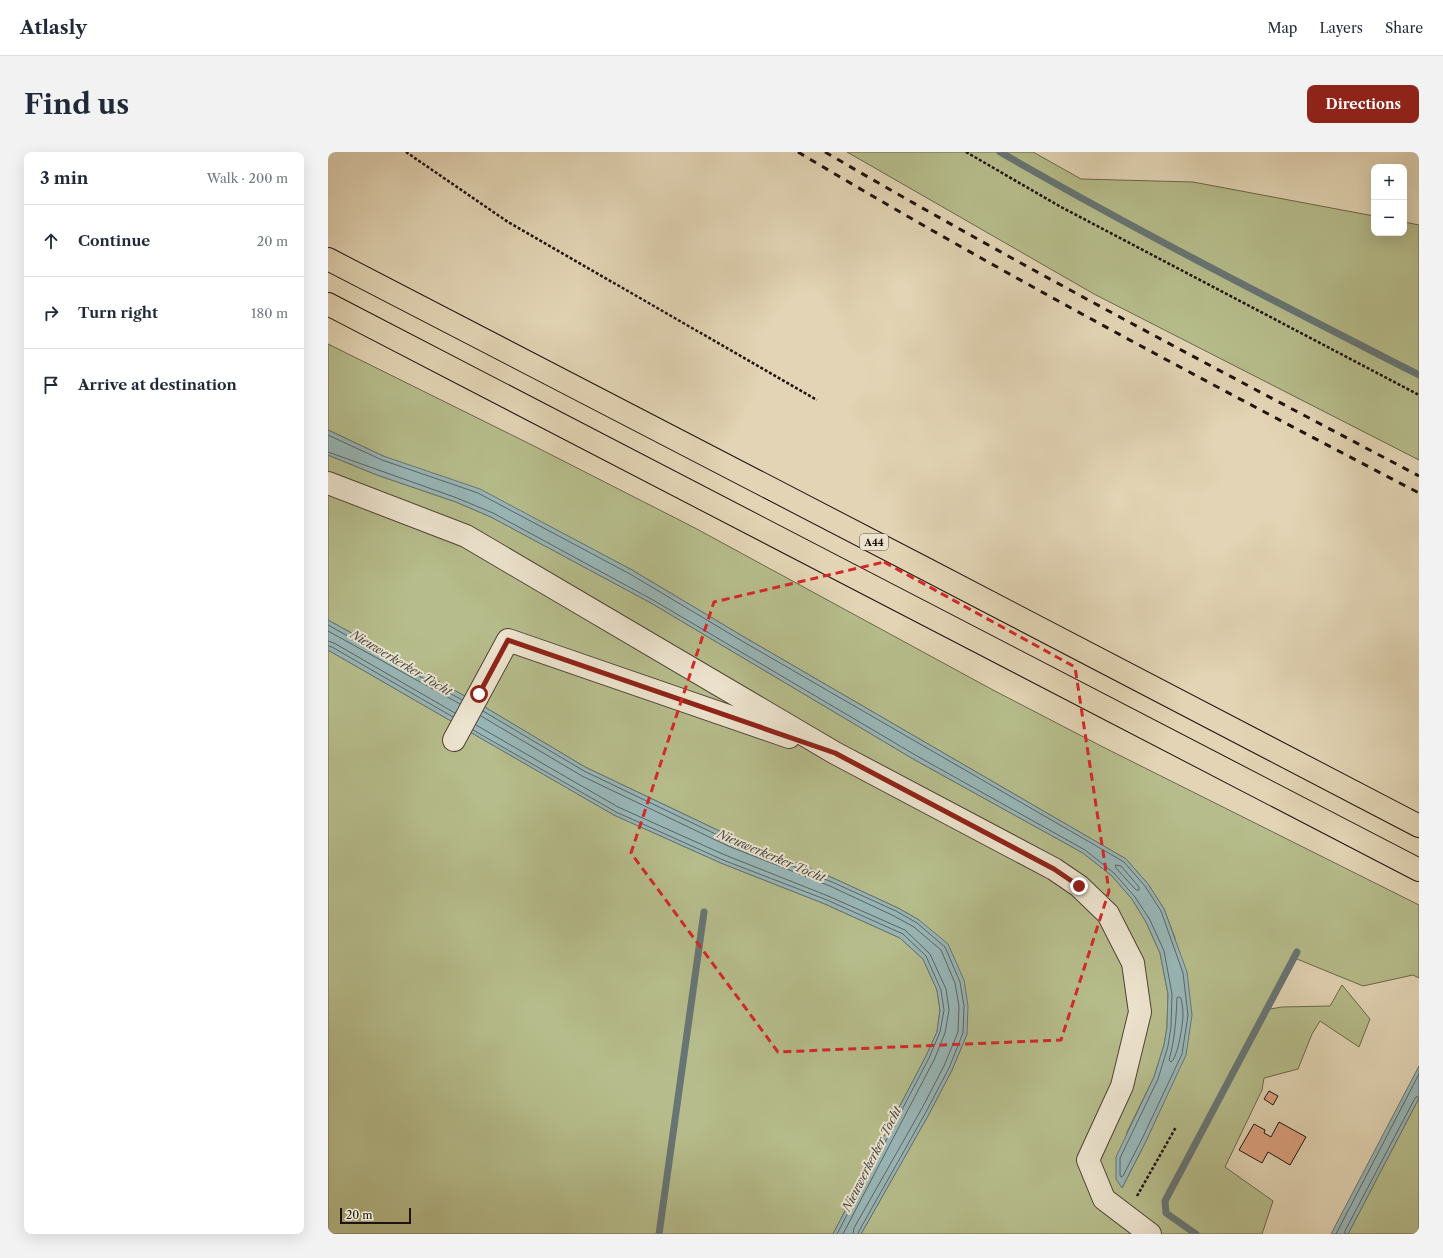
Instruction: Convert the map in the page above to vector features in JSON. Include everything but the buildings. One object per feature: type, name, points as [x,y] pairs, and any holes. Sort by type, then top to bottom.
[{"type":"highway","name":"A44","points":[[328,259],[920,565],[1419,826]]},
{"type":"highway","points":[[328,304],[1419,870]]},
{"type":"lane","points":[[328,483],[466,536],[835,753],[1054,869],[1079,886],[1108,914],[1132,963],[1140,1012],[1122,1086],[1088,1160],[1104,1199],[1150,1234]]},
{"type":"lane","points":[[454,740],[508,640],[835,753]]},
{"type":"path","points":[[406,152],[508,222],[817,400]]},
{"type":"path","points":[[966,152],[1062,207],[1419,395]]},
{"type":"path","points":[[1126,1216],[1176,1127]]},
{"type":"highlighted area","points":[[884,562],[1075,667],[1109,891],[1061,1040],[778,1052],[631,853],[714,602]]},
{"type":"green space","points":[[847,152],[1033,152],[1081,179],[1193,182],[1371,215],[1371,236],[1407,236],[1407,223],[1419,225],[1419,460],[1094,294]]},
{"type":"green space","points":[[328,344],[695,528],[993,690],[1101,746],[1419,905],[1419,978],[1413,975],[1363,986],[1292,957],[1264,1010],[1282,1007],[1330,1006],[1342,985],[1370,1019],[1359,1047],[1320,1021],[1312,1034],[1298,1069],[1264,1078],[1262,1090],[1225,1167],[1273,1201],[1262,1234],[861,1234],[929,1114],[952,1070],[967,1034],[919,920],[898,908],[833,878],[732,837],[585,767],[488,709],[328,620],[328,455],[377,475],[456,502],[491,517],[651,603],[915,760],[1083,853],[1112,876],[1132,899],[1146,922],[1160,953],[1168,994],[1167,1027],[1164,1045],[1154,1077],[1127,1132],[1122,1188],[1146,1141],[1185,1055],[1175,938],[1164,909],[1148,884],[1126,859],[744,637],[632,570],[531,517],[383,456],[328,430]]},
{"type":"green space","points":[[328,650],[614,815],[721,863],[825,904],[900,938],[923,959],[937,990],[940,1010],[937,1032],[926,1056],[833,1234],[328,1234]]},
{"type":"green space","points":[[1419,1098],[1419,1234],[1348,1234],[1350,1230]]},
{"type":"water","points":[[328,430],[383,456],[480,489],[632,570],[744,637],[1126,859],[1148,884],[1164,909],[1187,972],[1192,1015],[1186,1055],[1146,1141],[1122,1188],[1116,1179],[1116,1157],[1154,1077],[1164,1045],[1167,1027],[1168,994],[1160,953],[1146,922],[1132,899],[1112,876],[1083,853],[915,760],[651,603],[491,517],[456,502],[377,475],[328,455]]},
{"type":"water","name":"Nieuwerkerker Tocht","points":[[328,620],[488,709],[585,767],[732,837],[833,878],[898,908],[919,920],[948,944],[964,980],[968,1006],[967,1034],[952,1070],[929,1114],[861,1234],[833,1234],[926,1056],[937,1032],[940,1010],[937,990],[923,959],[900,938],[825,904],[721,863],[614,815],[328,650]]},
{"type":"water","points":[[1419,1066],[1419,1098],[1348,1234],[1331,1234]]},
{"type":"waterway","points":[[1000,152],[1261,294],[1419,375]]},
{"type":"waterway","points":[[659,1234],[704,912]]},
{"type":"waterway","points":[[1196,1234],[1166,1213],[1165,1201],[1297,952]]},
{"type":"railway","points":[[798,152],[951,241],[1106,327],[1419,493]]},
{"type":"railway","points":[[825,152],[1046,277],[1419,476]]},
{"type":"route","points":[[479,694],[508,640],[835,753],[1054,869],[1079,886]]}]
